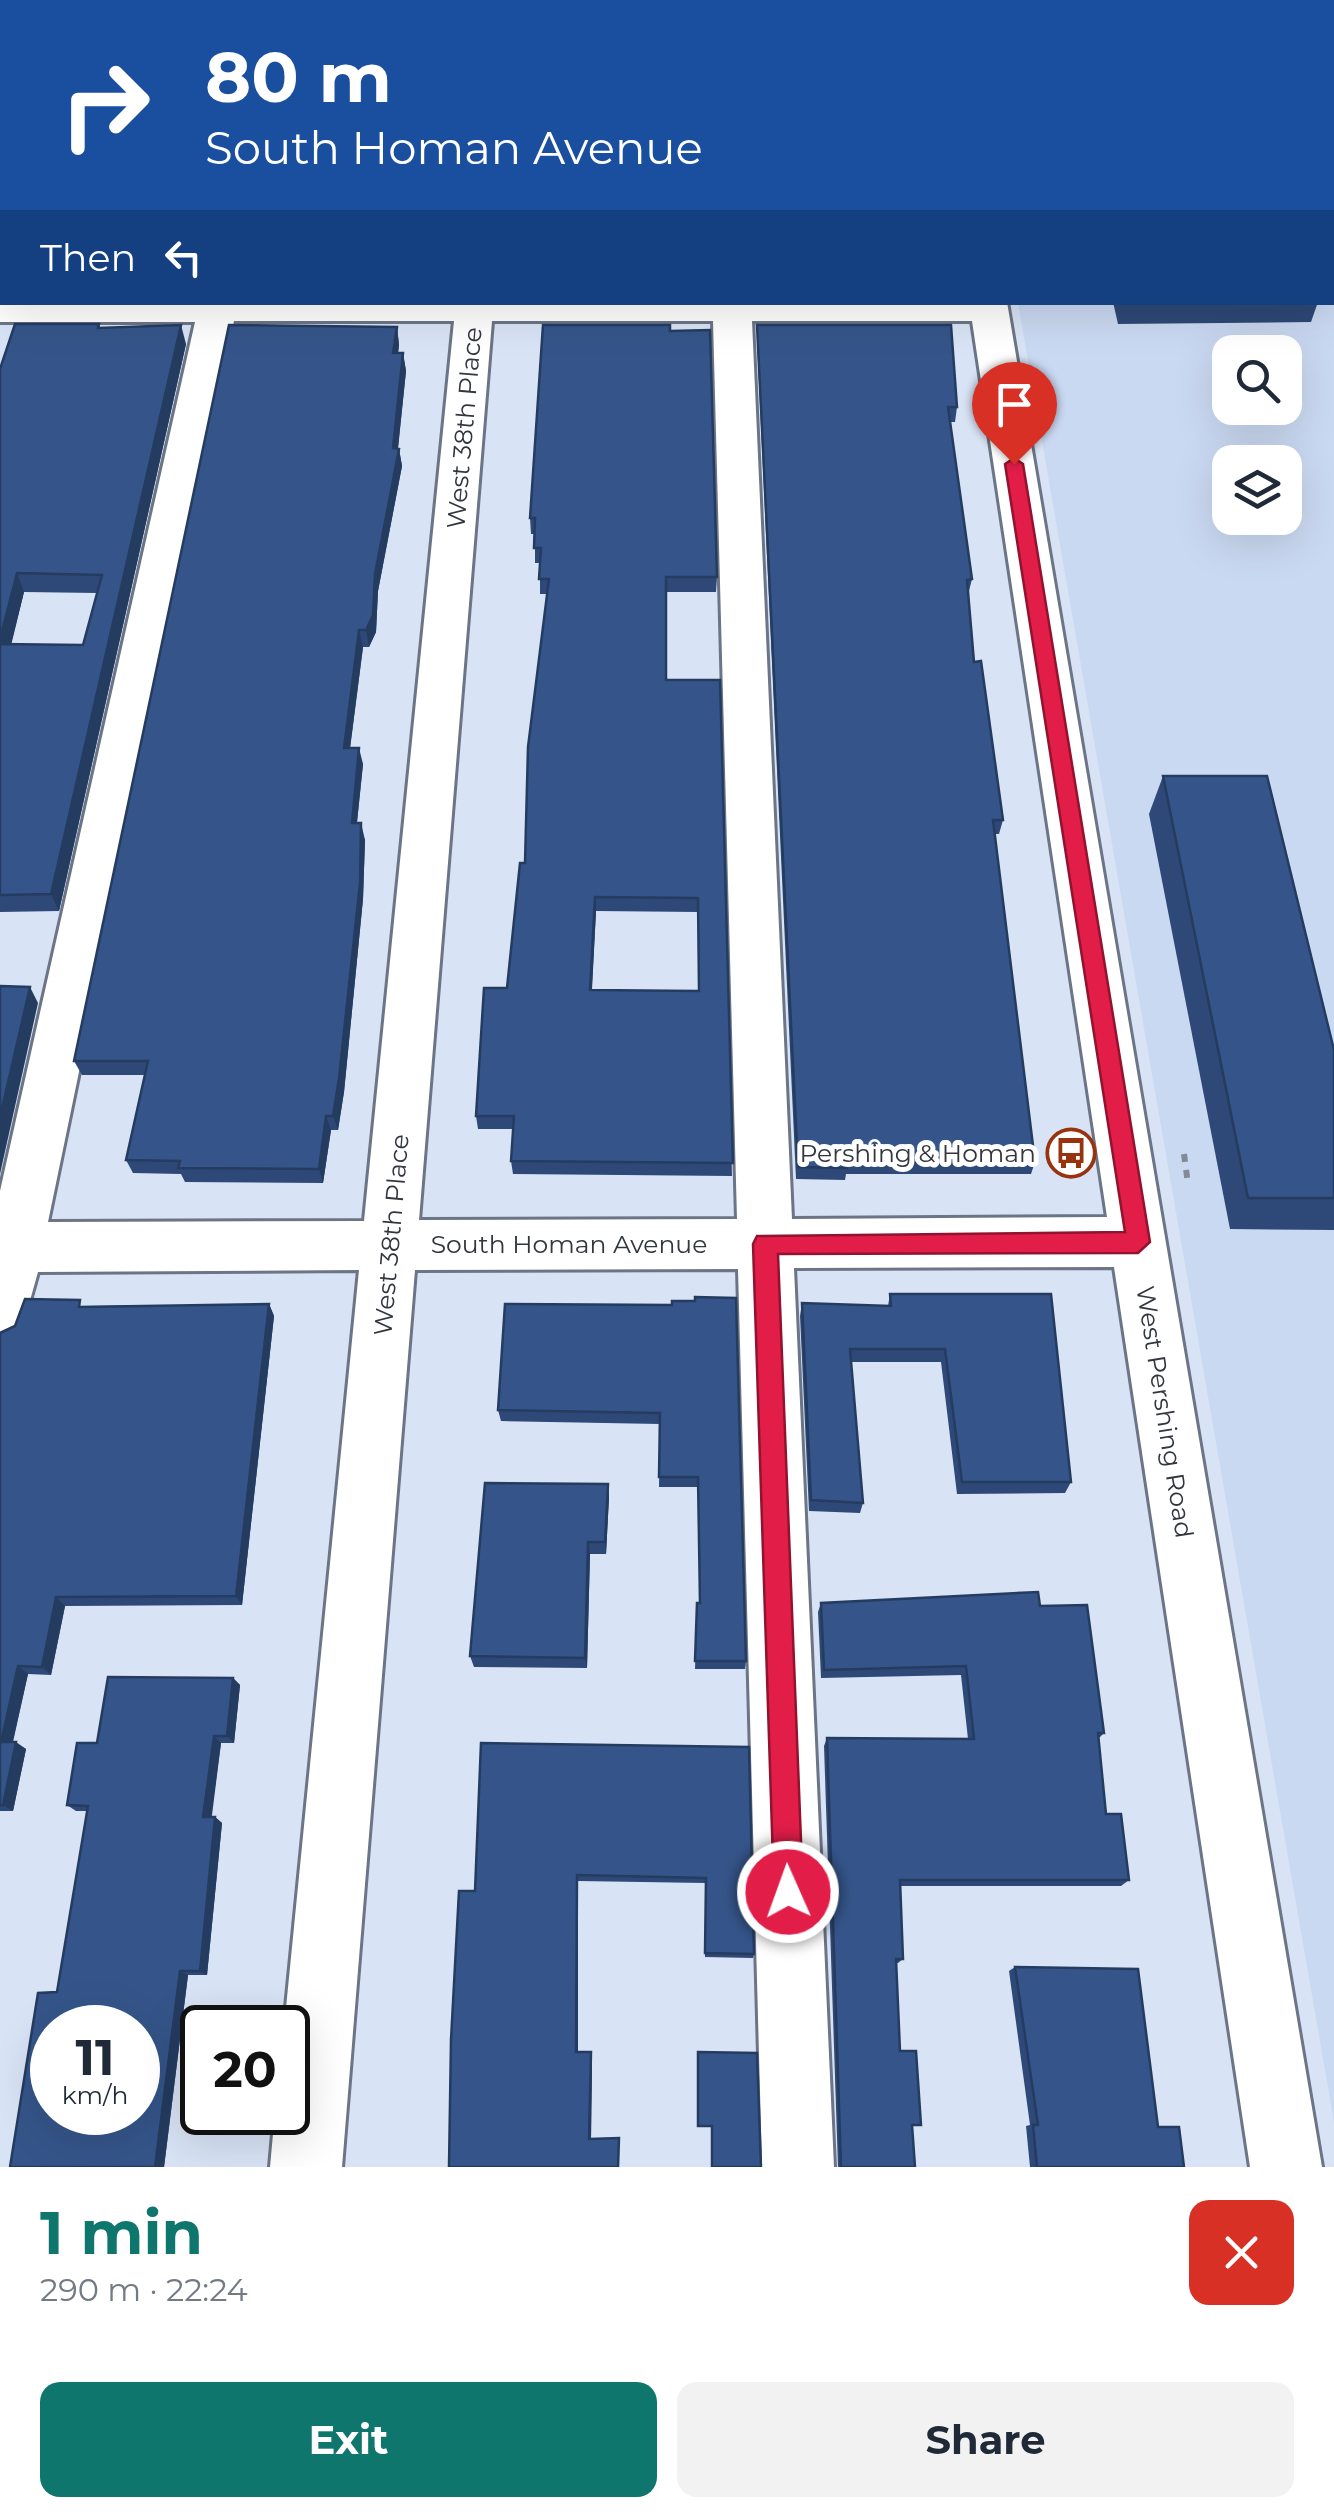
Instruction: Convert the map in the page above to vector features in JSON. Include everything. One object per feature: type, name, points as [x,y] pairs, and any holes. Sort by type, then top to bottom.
[{"type":"street","name":"West 38th Place","points":[[306,2167],[475,306]]},
{"type":"street","points":[[0,310],[989,306]]},
{"type":"street","name":"West Pershing Road","points":[[989,306],[1286,2167]]},
{"type":"street","points":[[732,309],[798,2167]]},
{"type":"street","points":[[0,1318],[8,1247],[216,310]]},
{"type":"street","name":"South Homan Avenue","points":[[8,1247],[1138,1242]]},
{"type":"path","points":[[1184,1154],[1188,1184]]},
{"type":"shaded area","points":[[1018,305],[1334,305],[1334,2122]]},
{"type":"building","points":[[15,324],[99,324],[98,328],[181,325],[51,894],[0,895],[0,644],[83,645],[102,575],[17,573],[0,639],[0,369]]},
{"type":"building","points":[[229,325],[397,327],[393,353],[403,353],[393,448],[399,449],[375,574],[373,615],[366,630],[359,630],[344,748],[359,748],[352,823],[361,823],[360,883],[339,1078],[333,1116],[326,1116],[319,1169],[178,1168],[180,1161],[126,1160],[148,1061],[74,1061]]},
{"type":"building","points":[[543,325],[670,325],[670,331],[710,330],[717,577],[666,577],[666,680],[720,680],[733,1163],[511,1161],[514,1116],[476,1116],[484,988],[507,988],[520,863],[525,863],[528,747],[549,579],[539,579],[541,548],[534,548],[535,518],[530,518]],"holes":[[[595,897],[698,898],[699,991],[590,990]]]},
{"type":"building","points":[[757,325],[951,325],[957,407],[948,407],[972,579],[967,580],[974,662],[981,661],[1003,820],[993,820],[1035,1162],[847,1162],[847,1168],[798,1167]]},
{"type":"building","points":[[1163,776],[1267,776],[1334,1050],[1334,1198],[1248,1198]]},
{"type":"building","points":[[0,986],[30,987],[0,1117]]},
{"type":"building","points":[[890,1294],[1051,1294],[1071,1482],[962,1482],[945,1349],[850,1349],[863,1503],[811,1500],[802,1303],[891,1306]]},
{"type":"building","points":[[695,1297],[736,1298],[746,1661],[695,1661],[700,1603],[698,1477],[659,1477],[660,1413],[498,1410],[505,1304],[672,1305],[672,1301],[695,1301]]},
{"type":"building","points":[[25,1299],[80,1300],[79,1307],[269,1304],[236,1596],[56,1597],[42,1667],[18,1666],[1,1742],[16,1742],[0,1805],[0,1333],[15,1326]]},
{"type":"building","points":[[485,1483],[608,1484],[605,1542],[588,1542],[585,1658],[470,1656]]},
{"type":"building","points":[[1038,1592],[1040,1606],[1087,1605],[1104,1733],[1098,1733],[1106,1814],[1121,1814],[1129,1880],[900,1880],[903,1959],[896,1959],[900,2051],[916,2051],[921,2125],[912,2125],[915,2167],[841,2167],[827,1738],[974,1739],[966,1666],[824,1670],[821,1603]]},
{"type":"building","points":[[108,1677],[233,1678],[227,1736],[214,1736],[203,1817],[215,1817],[200,1971],[180,1971],[160,2128],[160,2005],[36,2005],[38,1993],[57,1992],[88,1806],[67,1805],[77,1743],[97,1743]]},
{"type":"building","points":[[481,1743],[749,1747],[754,1954],[705,1953],[706,1878],[577,1875],[576,2052],[591,2052],[589,2139],[619,2138],[618,2167],[449,2167],[459,1891],[475,1891]]},
{"type":"building","points":[[1015,1967],[1138,1969],[1158,2127],[1179,2127],[1184,2167],[1037,2167],[1033,2125],[1038,2125]]},
{"type":"building","points":[[30,2043],[30,2135],[159,2135],[155,2167],[10,2167]]},
{"type":"building","points":[[698,2052],[757,2053],[761,2167],[712,2167],[712,2126],[698,2126]]},
{"type":"place","name":"Pershing & Homan","points":[[1071,1153]]},
{"type":"route","points":[[788,1892],[766,1244],[1138,1242],[1014,464]]}]
